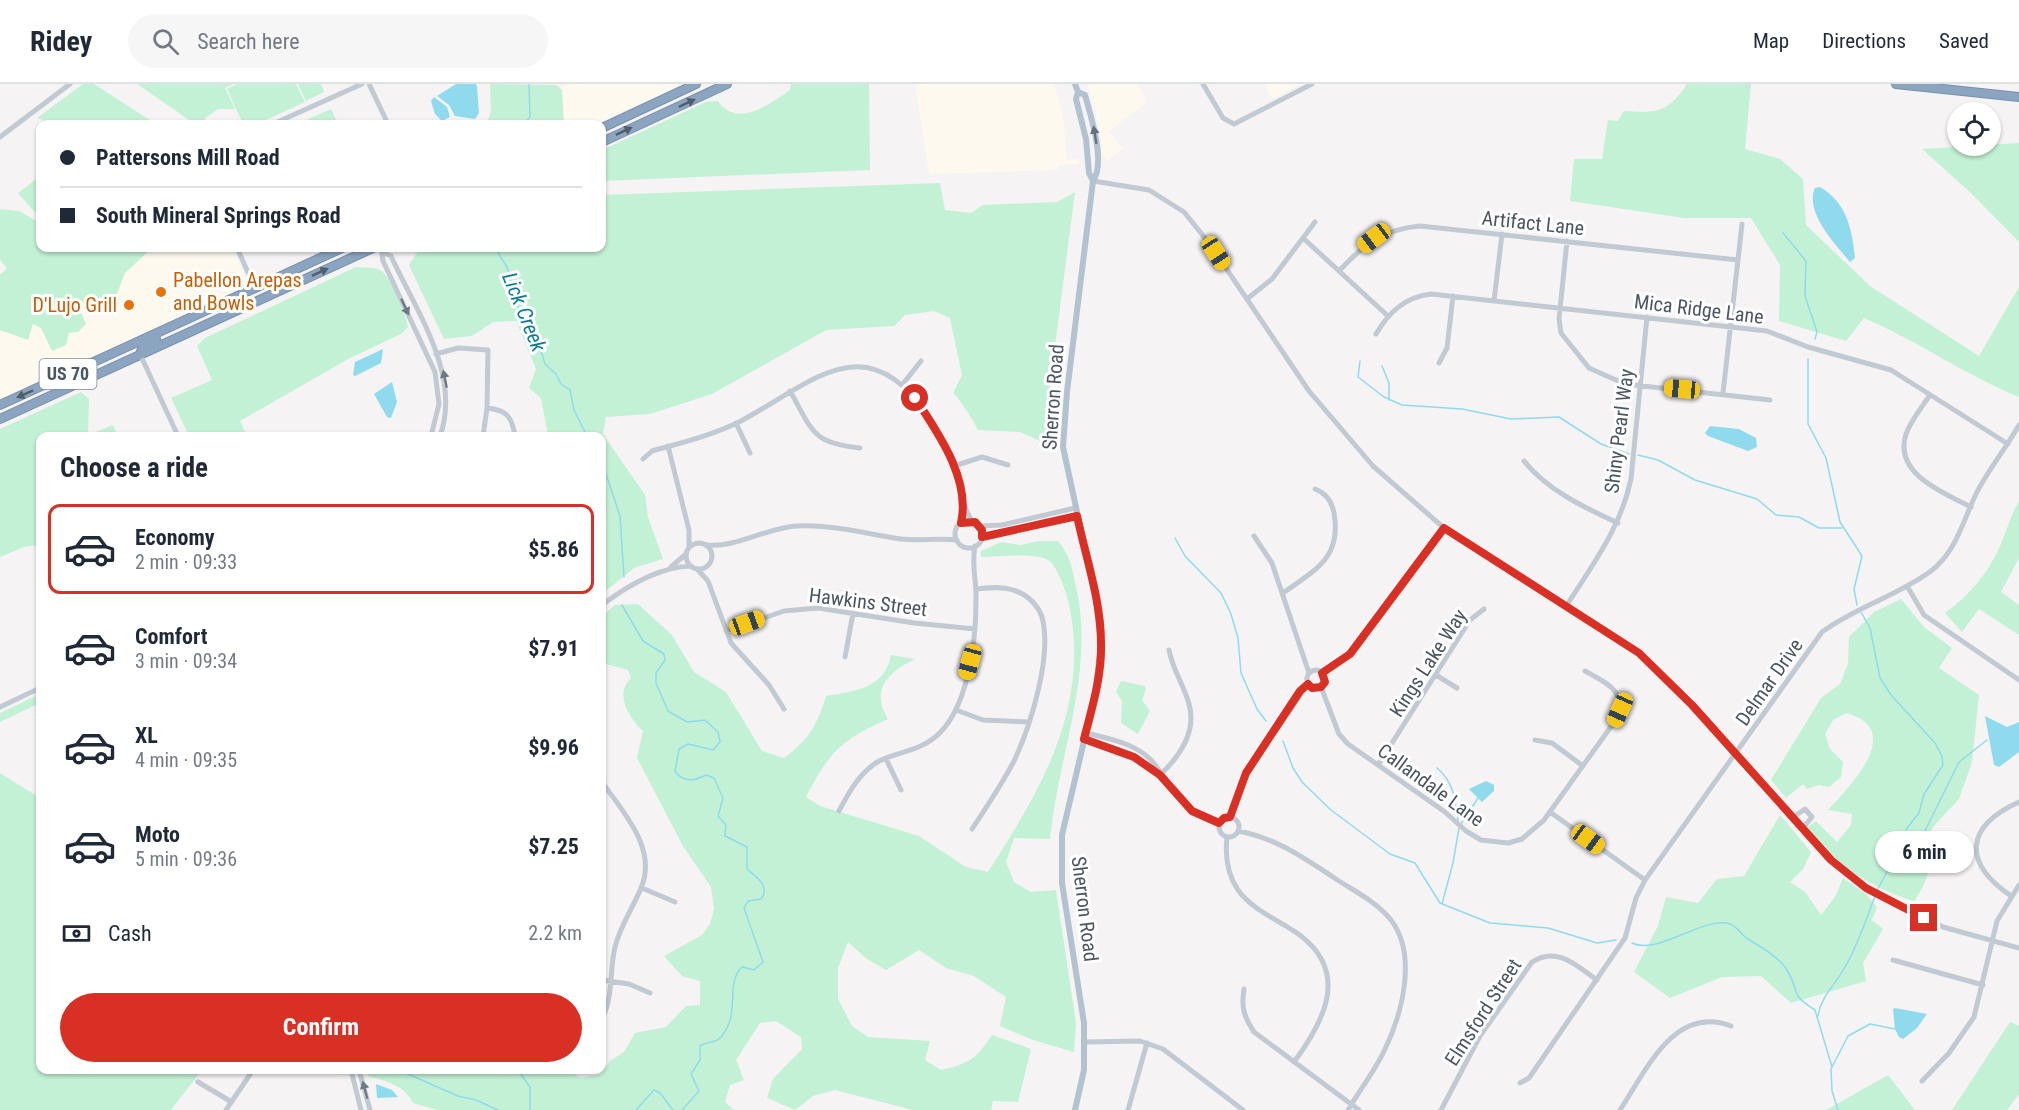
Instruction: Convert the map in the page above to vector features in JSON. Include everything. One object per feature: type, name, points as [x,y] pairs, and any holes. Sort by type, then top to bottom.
[{"type":"highway","points":[[606,126],[696,84]]},
{"type":"highway","points":[[606,140],[727,84]]},
{"type":"highway","points":[[1896,84],[2019,97]]},
{"type":"highway","name":"US 70","points":[[0,405],[333,252]]},
{"type":"highway","name":"US 70","points":[[0,419],[364,252]]},
{"type":"highway","points":[[140,354],[143,346],[183,326],[186,320]]},
{"type":"highway","points":[[96,375],[103,366],[132,352],[135,343]]},
{"type":"main road","name":"Sherron Road","points":[[1075,84],[1078,92],[1076,99],[1086,139],[1089,173],[1093,181]]},
{"type":"main road","name":"Sherron Road","points":[[1075,1110],[1083,1070],[1085,1042],[1083,1013],[1060,862],[1064,819],[1099,675],[1101,644],[1096,600],[1065,462],[1064,425],[1093,181],[1098,173],[1095,134],[1085,95],[1078,92]]},
{"type":"street","points":[[0,137],[70,84]]},
{"type":"street","points":[[282,120],[362,84]]},
{"type":"street","points":[[369,84],[386,120]]},
{"type":"street","points":[[1203,84],[1223,118],[1234,124],[1312,84]]},
{"type":"street","points":[[1093,181],[1137,186],[1175,204],[1200,230],[1303,383],[1333,422],[1383,475],[1444,528],[1619,638],[1648,660],[1841,869],[1875,893],[1943,927],[2019,948]]},
{"type":"street","points":[[1247,299],[1272,279],[1315,222]]},
{"type":"street","points":[[1723,393],[1742,224]]},
{"type":"street","name":"Artifact Lane","points":[[1339,271],[1374,238],[1405,227],[1443,228],[1738,260]]},
{"type":"street","points":[[1494,300],[1502,234]]},
{"type":"street","points":[[1303,238],[1388,316]]},
{"type":"street","points":[[1567,242],[1559,307],[1561,333],[1578,358],[1600,375],[1625,384],[1723,393],[1770,400]]},
{"type":"street","points":[[239,252],[255,288]]},
{"type":"street","points":[[383,252],[383,261],[435,372],[439,404],[433,432]]},
{"type":"street","points":[[386,252],[391,256],[436,354],[447,388],[445,423],[442,432]]},
{"type":"street","name":"Mica Ridge Lane","points":[[1376,334],[1388,316],[1408,299],[1417,296],[1453,296],[1494,300],[1731,325],[1767,331],[1808,347],[1891,370],[2008,444]]},
{"type":"street","points":[[1439,363],[1447,348],[1453,296]]},
{"type":"street","name":"Shiny Pearl Way","points":[[1567,605],[1618,523],[1631,478],[1647,317]]},
{"type":"street","points":[[436,354],[458,348],[488,350],[487,408],[484,432]]},
{"type":"street","points":[[140,354],[176,432]]},
{"type":"street","points":[[902,384],[921,361]]},
{"type":"street","points":[[644,459],[652,450],[736,423],[821,373],[853,367],[870,369],[902,384],[932,422],[954,466],[964,509],[972,521],[980,526],[1002,525],[1075,508]]},
{"type":"street","points":[[789,391],[819,438],[829,444],[860,448]]},
{"type":"street","points":[[1930,394],[1907,432],[1906,458],[1912,470],[1924,480],[1971,507]]},
{"type":"street","points":[[487,408],[499,410],[510,417],[514,432]]},
{"type":"street","points":[[736,423],[750,453]]},
{"type":"street","name":"Delmar Drive","points":[[1520,1083],[1529,1078],[1625,938],[1636,898],[1645,880],[1822,632],[1844,616],[1907,586],[1932,570],[1958,538],[1977,492],[2019,425]]},
{"type":"street","points":[[606,602],[627,588],[671,567],[686,554],[689,547],[689,530],[668,446]]},
{"type":"street","points":[[954,466],[982,458],[1008,465]]},
{"type":"street","points":[[1524,461],[1540,478],[1560,492],[1618,523]]},
{"type":"street","points":[[1283,593],[1319,567],[1329,556],[1334,544],[1337,527],[1333,506],[1326,495],[1315,489]]},
{"type":"street","points":[[940,537],[956,530],[961,523],[964,509]]},
{"type":"street","points":[[839,811],[858,779],[869,768],[933,739],[952,720],[970,662],[975,629],[976,589],[972,560],[975,546],[982,537],[1077,516]]},
{"type":"street","points":[[961,523],[972,521]]},
{"type":"street","points":[[689,547],[704,544],[726,545],[766,530],[797,526],[826,526],[903,539],[940,537],[957,540],[965,547],[972,560]]},
{"type":"street","points":[[980,526],[982,537]]},
{"type":"street","points":[[1322,673],[1350,654],[1444,528]]},
{"type":"street","points":[[689,530],[712,551],[708,581]]},
{"type":"street","points":[[956,530],[957,540]]},
{"type":"street","points":[[1230,817],[1246,773],[1308,684],[1309,673],[1272,563],[1254,536]]},
{"type":"street","points":[[697,569],[711,561],[726,545]]},
{"type":"street","points":[[965,547],[975,546]]},
{"type":"street","points":[[686,554],[691,566]]},
{"type":"street","points":[[671,567],[691,566],[708,581],[726,631],[738,654],[760,674],[784,709]]},
{"type":"street","points":[[1907,586],[1924,615],[2019,680]]},
{"type":"street","points":[[972,829],[1009,770],[1029,722],[1044,651],[1041,614],[1032,601],[1014,590],[976,589]]},
{"type":"street","name":"Hawkins Street","points":[[726,631],[764,616],[802,608],[975,629]]},
{"type":"street","name":"Kings Lake Way","points":[[1378,765],[1470,620],[1484,609]]},
{"type":"street","points":[[845,657],[853,613]]},
{"type":"street","points":[[1160,775],[1178,756],[1190,728],[1189,702],[1173,671],[1169,650]]},
{"type":"street","points":[[1308,684],[1312,688],[1321,687],[1325,682],[1322,673],[1317,670],[1309,673]]},
{"type":"street","name":"Callandale Lane","points":[[1321,687],[1339,734],[1481,840],[1496,843],[1522,839],[1550,812],[1620,710],[1620,699],[1615,690],[1585,671]]},
{"type":"street","points":[[1436,675],[1457,688]]},
{"type":"street","points":[[0,707],[36,690]]},
{"type":"street","points":[[956,710],[983,720],[1029,722]]},
{"type":"street","points":[[1085,736],[1131,747],[1157,766],[1160,775],[1192,811],[1219,823]]},
{"type":"street","points":[[1535,740],[1552,743],[1583,766]]},
{"type":"street","points":[[886,759],[901,790]]},
{"type":"street","points":[[606,788],[627,818],[642,846],[646,866],[642,888],[617,940],[606,1007]]},
{"type":"street","points":[[2011,896],[1983,873],[1978,859],[1977,843],[1984,825],[1994,815],[2019,802]]},
{"type":"street","points":[[1792,818],[1805,809],[1812,817],[1802,829]]},
{"type":"street","points":[[1550,812],[1645,880]]},
{"type":"street","points":[[1238,831],[1237,821],[1230,817],[1224,818],[1219,823],[1219,830],[1227,837],[1227,861],[1238,890],[1251,903],[1301,936],[1313,948],[1324,967],[1329,990],[1326,1008],[1314,1035],[1294,1062]]},
{"type":"street","points":[[1227,837],[1233,836],[1238,831]]},
{"type":"street","points":[[1238,831],[1274,840],[1294,851],[1376,905],[1398,930],[1404,946],[1405,969],[1396,1024],[1386,1049],[1349,1108]]},
{"type":"street","points":[[1923,1081],[1949,1053],[1974,1017],[1997,921],[2019,885]]},
{"type":"street","points":[[642,888],[675,902]]},
{"type":"street","name":"Elmsford Street","points":[[1440,1110],[1480,1036],[1532,962],[1541,956],[1560,956],[1597,980]]},
{"type":"street","points":[[1893,960],[1983,985]]},
{"type":"street","points":[[606,981],[642,987],[650,993]]},
{"type":"street","points":[[1244,989],[1242,1003],[1244,1017],[1254,1032],[1349,1108],[1359,1110]]},
{"type":"street","points":[[1620,1110],[1666,1043],[1680,1029],[1701,1021],[1731,1026]]},
{"type":"street","points":[[1085,1042],[1147,1043],[1163,1049],[1243,1110]]},
{"type":"street","points":[[1128,1110],[1147,1043]]},
{"type":"street","points":[[226,1110],[250,1074]]},
{"type":"street","points":[[352,1074],[361,1110]]},
{"type":"street","points":[[360,1074],[370,1110]]},
{"type":"street","points":[[198,1082],[230,1101]]},
{"type":"shaded area","points":[[568,84],[687,84],[605,120],[562,120],[560,88]]},
{"type":"shaded area","points":[[915,84],[1054,84],[1063,114],[1067,160],[1079,159],[1079,164],[1058,165],[1058,170],[929,174]]},
{"type":"shaded area","points":[[1087,84],[1138,84],[1147,102],[1109,131],[1123,149],[1107,161],[1103,157],[1096,111]]},
{"type":"shaded area","points":[[1264,84],[1300,84],[1272,99]]},
{"type":"shaded area","points":[[132,252],[234,252],[250,285],[0,400],[0,316]]},
{"type":"green space","points":[[83,84],[94,84],[150,120],[42,120],[37,118]]},
{"type":"green space","points":[[137,84],[233,84],[225,88],[235,109],[218,109],[205,120],[189,120]]},
{"type":"green space","points":[[237,84],[296,84],[305,102],[266,120],[241,120],[227,89]]},
{"type":"green space","points":[[298,84],[321,84],[324,92],[306,101]]},
{"type":"green space","points":[[490,84],[556,85],[562,90],[564,120],[488,120],[491,111]]},
{"type":"green space","points":[[791,84],[869,84],[870,170],[606,181],[606,148],[706,102],[718,101],[734,113],[744,114],[773,102],[790,90]]},
{"type":"green space","points":[[1687,84],[1751,84],[1745,149],[1780,159],[1803,179],[1806,225],[1870,286],[1979,356],[2019,287],[2019,397],[1864,318],[1846,341],[1779,321],[1780,265],[1751,218],[1684,218],[1570,201],[1574,159],[1602,159],[1608,120],[1618,121],[1624,111],[1645,112],[1661,109],[1674,101]]},
{"type":"green space","points":[[331,109],[336,120],[306,120]]},
{"type":"green space","points":[[2019,143],[2019,242],[1971,193],[1922,149],[1947,147],[1947,156],[2001,156],[2001,144]]},
{"type":"green space","points":[[36,179],[36,213],[18,193]]},
{"type":"green space","points":[[940,183],[945,210],[971,213],[983,205],[1057,202],[1075,192],[1049,392],[1049,445],[1020,432],[978,430],[967,410],[953,393],[962,375],[950,318],[934,311],[905,315],[894,326],[826,330],[712,394],[650,414],[606,417],[603,432],[547,432],[541,398],[529,388],[536,369],[516,321],[493,322],[472,336],[444,339],[409,265],[418,252],[606,252],[606,195]]},
{"type":"green space","points":[[0,209],[19,211],[36,221],[36,252],[148,252],[125,273],[111,309],[100,312],[89,300],[78,305],[86,324],[78,332],[69,333],[66,345],[52,351],[41,328],[33,324],[28,340],[0,330],[0,275],[7,268],[0,260]]},
{"type":"green space","points":[[356,267],[378,269],[384,273],[397,296],[408,327],[401,334],[348,359],[240,421],[245,432],[187,432],[171,398],[212,380],[197,346],[205,338]]},
{"type":"green space","points":[[81,392],[89,399],[88,432],[36,432],[36,546],[24,547],[0,557],[0,429]]},
{"type":"green space","points":[[113,425],[116,432],[96,432]]},
{"type":"green space","points":[[606,438],[645,495],[648,517],[663,559],[634,568],[606,591]]},
{"type":"green space","points":[[2019,501],[2019,558],[2001,592],[2019,605],[2019,635],[1979,609],[1962,632],[1945,613],[1970,591],[1984,574],[2001,544]]},
{"type":"green space","points":[[1039,541],[1058,541],[1071,565],[1081,623],[1078,685],[1050,839],[1014,838],[1006,862],[1014,882],[1031,892],[1056,890],[1076,1023],[1074,1052],[1033,1040],[1000,1026],[1006,997],[974,976],[946,968],[919,950],[886,970],[867,959],[848,942],[838,968],[838,999],[852,1026],[868,1037],[930,1041],[925,1060],[941,1070],[959,1065],[977,1055],[992,1035],[1031,1049],[1018,1102],[993,1101],[991,1110],[913,1110],[835,1090],[813,1096],[795,1110],[767,1098],[773,1079],[802,1049],[801,1037],[776,1021],[760,1023],[736,1060],[744,1080],[730,1085],[725,1102],[734,1110],[437,1110],[413,1103],[400,1088],[368,1076],[367,1074],[574,1074],[581,1078],[606,1074],[606,1067],[610,1061],[624,1052],[635,1033],[666,1027],[686,1006],[700,1005],[700,981],[682,976],[664,956],[702,935],[710,924],[714,909],[711,887],[683,846],[637,758],[643,731],[629,713],[624,698],[626,684],[631,678],[628,670],[606,664],[606,613],[615,605],[638,604],[672,635],[694,672],[726,692],[762,751],[784,758],[800,745],[811,731],[826,696],[857,690],[875,682],[888,666],[891,655],[915,659],[897,670],[885,683],[881,699],[888,719],[859,734],[838,749],[822,768],[806,797],[820,806],[919,836],[966,867],[988,872],[1042,780],[1056,748],[1073,681],[1074,646],[1070,609],[1059,575],[1052,563],[1034,556],[981,557],[981,551],[1001,542],[1020,545]]},
{"type":"green space","points":[[1901,599],[1924,627],[1952,648],[1939,668],[1979,695],[1972,762],[1959,799],[1932,828],[1928,874],[1914,901],[1868,882],[1829,853],[1806,828],[1816,821],[1837,842],[1851,825],[1852,814],[1828,810],[1860,773],[1868,758],[1873,744],[1872,731],[1863,721],[1846,713],[1833,720],[1825,734],[1830,749],[1843,762],[1841,777],[1829,787],[1818,785],[1807,789],[1803,784],[1786,798],[1771,780],[1821,698],[1840,684],[1848,664],[1849,637],[1874,612]]},
{"type":"green space","points":[[1121,681],[1145,686],[1146,689],[1142,700],[1150,711],[1138,734],[1121,723],[1122,701],[1116,692]]},
{"type":"green space","points":[[36,696],[36,705],[0,722],[0,713]]},
{"type":"green space","points":[[0,773],[36,796],[36,1074],[199,1074],[171,1110],[0,1110]]},
{"type":"green space","points":[[1780,815],[1811,852],[1803,869],[1790,882],[1805,892],[1821,915],[1835,897],[1843,878],[1866,894],[1877,907],[1872,920],[1883,929],[1863,963],[1866,981],[1791,1003],[1761,976],[1722,977],[1670,998],[1634,972],[1658,926],[1666,897],[1698,903],[1717,879],[1744,876]]},
{"type":"green space","points":[[2010,1022],[2019,1026],[2019,1094],[2007,1110],[1952,1110]]},
{"type":"green space","points":[[1888,1075],[1915,1110],[1826,1110]]},
{"type":"water","points":[[456,84],[476,84],[479,113],[475,119],[455,116],[449,105],[437,96]]},
{"type":"water","points":[[434,97],[447,107],[450,117],[441,120],[435,114],[431,101]]},
{"type":"water","points":[[1820,187],[1829,193],[1842,209],[1850,227],[1855,258],[1850,262],[1823,228],[1814,207],[1815,188]]},
{"type":"water","points":[[383,349],[381,363],[353,375],[355,362]]},
{"type":"water","points":[[392,382],[397,402],[391,418],[387,417],[374,394]]},
{"type":"water","points":[[1710,426],[1739,429],[1756,438],[1757,447],[1748,451],[1708,436],[1705,433]]},
{"type":"water","points":[[1985,716],[2007,727],[2019,722],[2019,752],[1999,767],[1994,765]]},
{"type":"water","points":[[1486,781],[1494,785],[1494,791],[1482,802],[1469,789]]},
{"type":"water","points":[[1893,1009],[1927,1014],[1917,1028],[1903,1039],[1899,1037],[1895,1029]]},
{"type":"water","points":[[376,1084],[392,1090],[398,1097],[377,1098]]},
{"type":"waterway","name":"Lick Creek","points":[[527,120],[530,117],[529,84]]},
{"type":"waterway","points":[[1783,233],[1806,261],[1805,296],[1817,332],[1815,339]]},
{"type":"waterway","name":"Lick Creek","points":[[498,252],[507,267],[518,307],[535,331],[545,364],[556,374],[561,384],[570,390],[574,410],[585,432]]},
{"type":"waterway","points":[[1808,359],[1808,424],[1826,458],[1840,522],[1862,556],[1854,589],[1857,605]]},
{"type":"waterway","points":[[1360,361],[1358,377],[1384,397],[1402,405],[1462,409],[1511,419],[1559,417],[1601,444],[1629,454]]},
{"type":"waterway","points":[[1382,366],[1389,383],[1389,400]]},
{"type":"waterway","points":[[1638,455],[1658,460],[1695,480],[1757,499],[1776,515],[1799,517],[1819,528],[1842,528]]},
{"type":"waterway","name":"Lick Creek","points":[[606,474],[620,516],[624,577]]},
{"type":"waterway","points":[[1175,538],[1185,556],[1221,593],[1231,614],[1238,638],[1241,673],[1257,709],[1266,721]]},
{"type":"waterway","name":"Lick Creek","points":[[622,605],[643,641],[664,654],[665,660],[656,673],[656,683],[668,711],[687,722],[705,720],[718,732],[720,742],[713,750],[688,744],[679,749],[675,771],[685,779],[693,780],[706,775],[714,778],[723,798],[718,816],[726,825],[725,836],[747,847],[747,869],[761,882],[764,890],[761,899],[748,901],[744,908],[763,962],[754,970],[742,967],[737,974],[734,982],[731,1018],[727,1028],[719,1039],[700,1046],[700,1060],[691,1074],[699,1091],[682,1110]]},
{"type":"waterway","points":[[1861,612],[1870,628],[1880,678],[1891,695],[1935,743],[1942,756],[1943,765],[1924,794],[1919,813],[1907,828],[1901,847],[1876,892]]},
{"type":"waterway","points":[[1889,870],[1896,870],[1917,847],[1959,762],[1987,740]]},
{"type":"waterway","points":[[1283,741],[1293,768],[1302,782],[1331,810],[1390,854],[1415,863],[1440,903],[1490,923],[1548,928],[1597,943],[1616,940]]},
{"type":"waterway","points":[[1437,768],[1450,785],[1455,798],[1458,820]]},
{"type":"waterway","points":[[1461,824],[1478,798]]},
{"type":"waterway","points":[[1442,904],[1459,828]]},
{"type":"waterway","points":[[1818,1016],[1825,996],[1854,950],[1875,896]]},
{"type":"waterway","points":[[1632,943],[1642,946],[1654,944],[1708,925],[1720,923],[1733,925],[1783,965],[1798,995],[1815,1010],[1832,1067]]},
{"type":"waterway","points":[[1838,1110],[1832,1091],[1831,1069],[1848,1036],[1870,1024],[1895,1029]]},
{"type":"waterway","points":[[408,1074],[458,1096],[476,1100],[498,1110]]},
{"type":"waterway","points":[[521,1074],[530,1087],[530,1110]]},
{"type":"waterway","name":"Lick Creek","points":[[636,1110],[654,1090],[660,1093],[673,1110]]},
{"type":"place","name":"Pabellon Arepas and Bowls","points":[[161,292]]},
{"type":"place","name":"D'Lujo Grill","points":[[129,305]]},
{"type":"route","points":[[915,398],[941,436],[954,466],[964,509],[961,523],[968,520],[975,522],[982,530],[982,537],[1015,532],[1077,516],[1096,600],[1101,644],[1099,675],[1084,739],[1109,746],[1134,757],[1160,775],[1182,802],[1204,818],[1219,823],[1224,818],[1230,817],[1246,773],[1300,691],[1308,684],[1315,689],[1321,687],[1325,682],[1322,673],[1336,666],[1350,654],[1444,528],[1619,638],[1639,653],[1692,705],[1822,852],[1866,888],[1924,918]]}]
